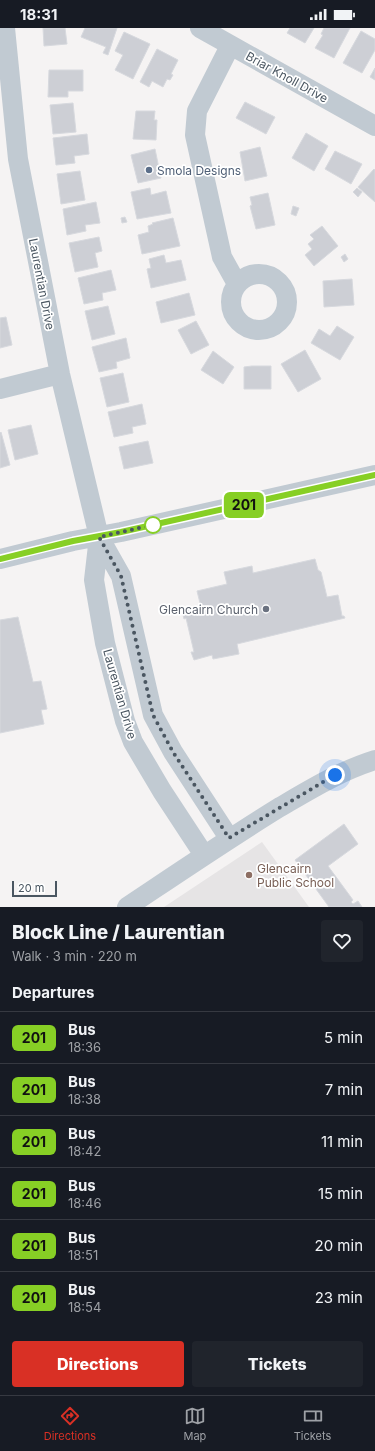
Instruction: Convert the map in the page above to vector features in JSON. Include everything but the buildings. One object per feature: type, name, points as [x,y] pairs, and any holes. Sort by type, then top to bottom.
[{"type":"street","name":"Laurentian Drive","points":[[5,28],[18,160],[60,374],[99,537],[121,576],[153,715],[173,752],[229,838]]},
{"type":"street","name":"Briar Knoll Drive","points":[[200,28],[375,126]]},
{"type":"street","points":[[230,46],[197,111],[195,136],[222,257],[237,284]]},
{"type":"street","points":[[0,389],[60,374]]},
{"type":"street","points":[[0,559],[73,541],[99,537],[375,475]]},
{"type":"street","name":"Laurentian Drive","points":[[99,537],[94,580],[105,643],[125,721],[133,742],[162,791],[204,855]]},
{"type":"street","points":[[125,721],[153,715]]},
{"type":"street","points":[[127,907],[229,838],[325,780],[345,770],[375,760]]},
{"type":"shaded area","name":"Glencairn Public School","points":[[262,842],[309,907],[164,907]]},
{"type":"bus line","name":"201","points":[[0,559],[73,541],[99,537],[375,475]]},
{"type":"place","name":"Smola Designs","points":[[149,170]]},
{"type":"place","name":"Glencairn Church","points":[[266,609]]},
{"type":"place","name":"Glencairn Public School","points":[[249,875]]},
{"type":"route","points":[[153,525],[99,537],[121,576],[153,715],[173,752],[229,838],[335,775]]}]
